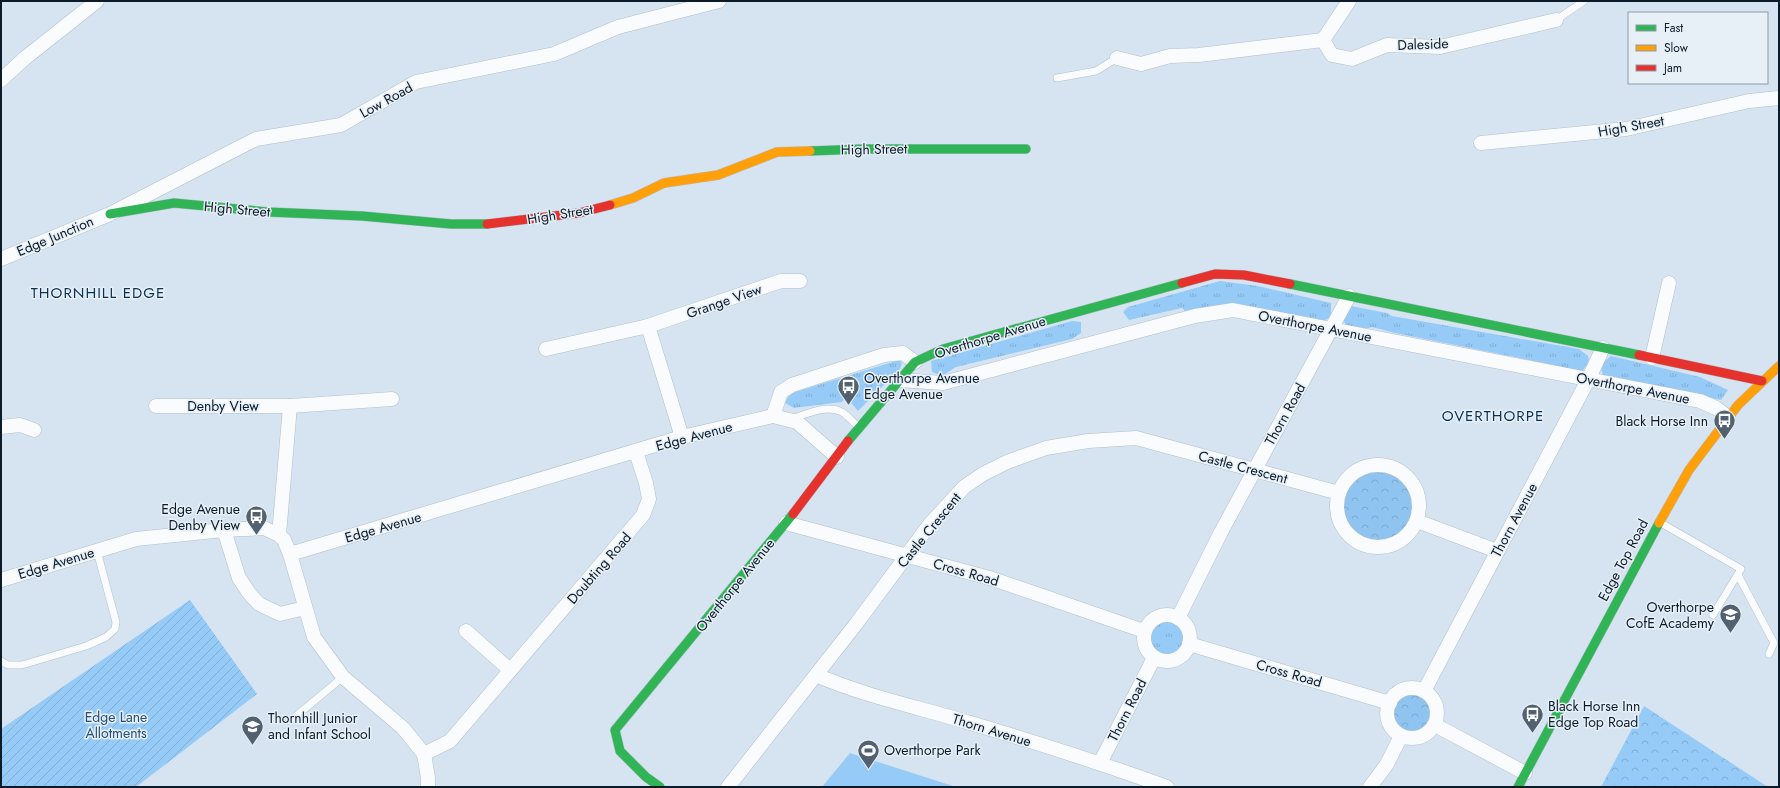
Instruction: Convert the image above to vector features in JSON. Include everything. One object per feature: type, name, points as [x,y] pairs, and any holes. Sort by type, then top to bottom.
[{"type":"street","points":[[1,80],[25,58],[97,1]]},
{"type":"street","name":"Low Road","points":[[110,214],[256,140],[341,125],[416,82],[554,54],[618,27],[719,1]]},
{"type":"street","points":[[1117,58],[1141,64],[1170,56],[1199,55],[1323,40],[1349,1]]},
{"type":"street","name":"Daleside","points":[[1323,40],[1332,56],[1352,59],[1387,45],[1440,47],[1556,20]]},
{"type":"street","name":"High Street","points":[[1481,143],[1626,129],[1749,101],[1779,98]]},
{"type":"street","name":"High Street","points":[[110,214],[174,203],[268,212],[362,216],[436,223],[486,224],[579,213],[633,198],[664,183],[718,175],[778,152],[863,149],[1026,149]]},
{"type":"street","name":"Edge Junction","points":[[1,259],[110,214]]},
{"type":"street","name":"Overthorpe Avenue","points":[[660,787],[646,777],[620,751],[615,730],[786,523],[859,427],[915,362],[943,349],[1215,274],[1244,275],[1762,381]]},
{"type":"street","name":"Grange View","points":[[546,350],[648,326],[781,281],[800,280]]},
{"type":"street","points":[[1652,358],[1670,283]]},
{"type":"street","name":"Thorn Road","points":[[1178,618],[1221,532],[1349,296]]},
{"type":"street","name":"Overthorpe Avenue","points":[[900,380],[943,383],[1195,316],[1233,310],[1700,401],[1716,408],[1728,417]]},
{"type":"street","points":[[648,326],[682,437]]},
{"type":"street","name":"Thorn Avenue","points":[[1424,691],[1588,380],[1603,348]]},
{"type":"street","points":[[773,416],[781,392],[792,385],[884,355],[904,353],[915,362]]},
{"type":"street","name":"Edge Top Road","points":[[1518,787],[1524,773],[1659,522],[1689,470],[1728,417],[1762,381],[1779,366]]},
{"type":"street","name":"Denby View","points":[[156,406],[290,406],[392,399]]},
{"type":"street","points":[[290,406],[279,535],[284,540],[290,554],[314,637],[343,677],[402,728],[424,754],[428,787]]},
{"type":"street","name":"Edge Avenue","points":[[290,554],[636,452],[682,437],[773,416],[797,422],[837,457]]},
{"type":"street","points":[[1,427],[20,425],[34,430]]},
{"type":"street","name":"Castle Crescent","points":[[728,787],[856,624],[930,524],[964,487],[983,474],[1007,462],[1046,448],[1088,441],[1136,438],[1339,493]]},
{"type":"street","name":"Doubting Road","points":[[424,754],[450,741],[643,516],[649,499],[646,483],[636,452]]},
{"type":"street","points":[[1375,465],[1392,467],[1407,476],[1416,488],[1420,511],[1417,521],[1408,536],[1399,542],[1387,547],[1374,548],[1362,544],[1349,536],[1341,525],[1336,509],[1339,493],[1350,476],[1361,468],[1375,465]]},
{"type":"street","points":[[1417,521],[1497,551]]},
{"type":"street","name":"Cross Road","points":[[786,523],[993,579],[1144,631]]},
{"type":"street","name":"Edge Avenue","points":[[1,580],[136,539],[224,530],[264,528],[279,535]]},
{"type":"street","points":[[224,530],[239,578],[249,593],[259,604],[280,614],[305,608]]},
{"type":"street","points":[[1165,615],[1178,618],[1187,627],[1190,634],[1189,644],[1185,653],[1174,660],[1160,661],[1154,658],[1144,646],[1144,631],[1152,620],[1158,616],[1165,615]]},
{"type":"street","points":[[466,631],[510,670]]},
{"type":"street","name":"Cross Road","points":[[1189,644],[1390,703]]},
{"type":"street","name":"Thorn Road","points":[[1100,763],[1154,658]]},
{"type":"street","name":"Thorn Avenue","points":[[816,675],[847,688],[1100,763],[1167,787]]},
{"type":"street","points":[[1415,688],[1424,691],[1436,704],[1438,712],[1435,725],[1429,732],[1417,738],[1401,736],[1392,729],[1389,722],[1387,713],[1390,703],[1397,693],[1402,690],[1415,688]]},
{"type":"street","points":[[1435,725],[1524,773]]},
{"type":"street","points":[[1370,787],[1387,764],[1401,736]]},
{"type":"lane","points":[[1556,20],[1584,1]]},
{"type":"lane","points":[[1057,78],[1096,71],[1117,58]]},
{"type":"lane","points":[[788,420],[816,411],[830,410],[841,412],[859,427]]},
{"type":"lane","points":[[1659,522],[1742,569],[1713,615]]},
{"type":"lane","points":[[1,661],[8,665],[22,665],[86,646],[106,637],[115,629],[116,622],[97,551]]},
{"type":"lane","points":[[1738,574],[1774,643],[1769,654]]},
{"type":"lane","points":[[290,721],[343,677]]},
{"type":"green space","points":[[1220,281],[1258,286],[1331,303],[1331,317],[1325,320],[1315,321],[1252,307],[1217,305],[1185,311],[1182,308],[1129,320],[1123,312],[1128,307]]},
{"type":"green space","points":[[1351,306],[1387,313],[1392,316],[1579,349],[1588,356],[1589,361],[1582,372],[1557,369],[1554,365],[1372,327],[1364,329],[1347,326],[1342,319]]},
{"type":"green space","points":[[1072,321],[1081,322],[1081,333],[1072,339],[956,367],[942,376],[932,372],[931,361]]},
{"type":"green space","points":[[1611,356],[1700,377],[1728,390],[1721,400],[1603,375],[1601,369],[1602,364]]},
{"type":"green space","points":[[899,360],[902,363],[900,369],[858,411],[846,397],[842,402],[794,408],[785,403],[792,393]]},
{"type":"green space","points":[[1370,465],[1386,465],[1401,472],[1412,483],[1419,498],[1419,514],[1416,522],[1407,535],[1394,544],[1386,547],[1370,547],[1355,540],[1344,529],[1337,514],[1337,498],[1344,483],[1355,472]]},
{"type":"green space","name":"Edge Lane Allotments","points":[[190,600],[257,694],[136,787],[1,787],[1,729]]},
{"type":"green space","points":[[1162,615],[1172,615],[1180,619],[1186,625],[1190,633],[1190,643],[1186,651],[1180,657],[1172,661],[1162,661],[1154,657],[1148,651],[1144,643],[1144,633],[1148,625],[1154,619]]},
{"type":"green space","points":[[1407,688],[1417,688],[1430,695],[1437,708],[1437,718],[1430,731],[1417,738],[1407,738],[1398,734],[1391,727],[1387,718],[1387,708],[1391,699],[1398,692]]},
{"type":"green space","points":[[1644,706],[1768,787],[1601,787]]},
{"type":"green space","name":"Overthorpe Park","points":[[850,753],[956,787],[822,787]]},
{"type":"traffic: fast","points":[[810,151],[863,149],[1026,149]]},
{"type":"traffic: fast","points":[[110,214],[174,203],[268,212],[362,216],[451,224],[487,224]]},
{"type":"traffic: fast","points":[[848,441],[915,362],[943,349],[1182,283]]},
{"type":"traffic: fast","points":[[1290,284],[1639,355]]},
{"type":"traffic: fast","points":[[660,787],[646,777],[620,751],[615,730],[793,514]]},
{"type":"traffic: fast","points":[[1518,787],[1659,523]]},
{"type":"traffic: slow","points":[[610,205],[633,198],[664,183],[718,175],[777,152],[810,151]]},
{"type":"traffic: slow","points":[[1659,523],[1689,470],[1738,405],[1779,366]]},
{"type":"traffic: jam","points":[[487,224],[579,213],[610,205]]},
{"type":"traffic: jam","points":[[1182,283],[1215,274],[1244,275],[1290,284]]},
{"type":"traffic: jam","points":[[1639,355],[1762,381]]},
{"type":"traffic: jam","points":[[793,514],[848,441]]},
{"type":"place","name":"Overthorpe Avenue Edge Avenue","points":[[848,406]]},
{"type":"place","name":"Black Horse Inn","points":[[1724,440]]},
{"type":"place","name":"Edge Avenue Denby View","points":[[256,536]]},
{"type":"place","name":"Overthorpe CofE Academy","points":[[1730,634]]},
{"type":"place","name":"Black Horse Inn Edge Top Road","points":[[1533,734]]},
{"type":"place","name":"Thornhill Junior and Infant School","points":[[252,746]]},
{"type":"place","name":"Overthorpe Park","points":[[869,770]]},
{"type":"district","name":"THORNHILL EDGE","points":[[98,293]]},
{"type":"district","name":"OVERTHORPE","points":[[1493,416]]}]
